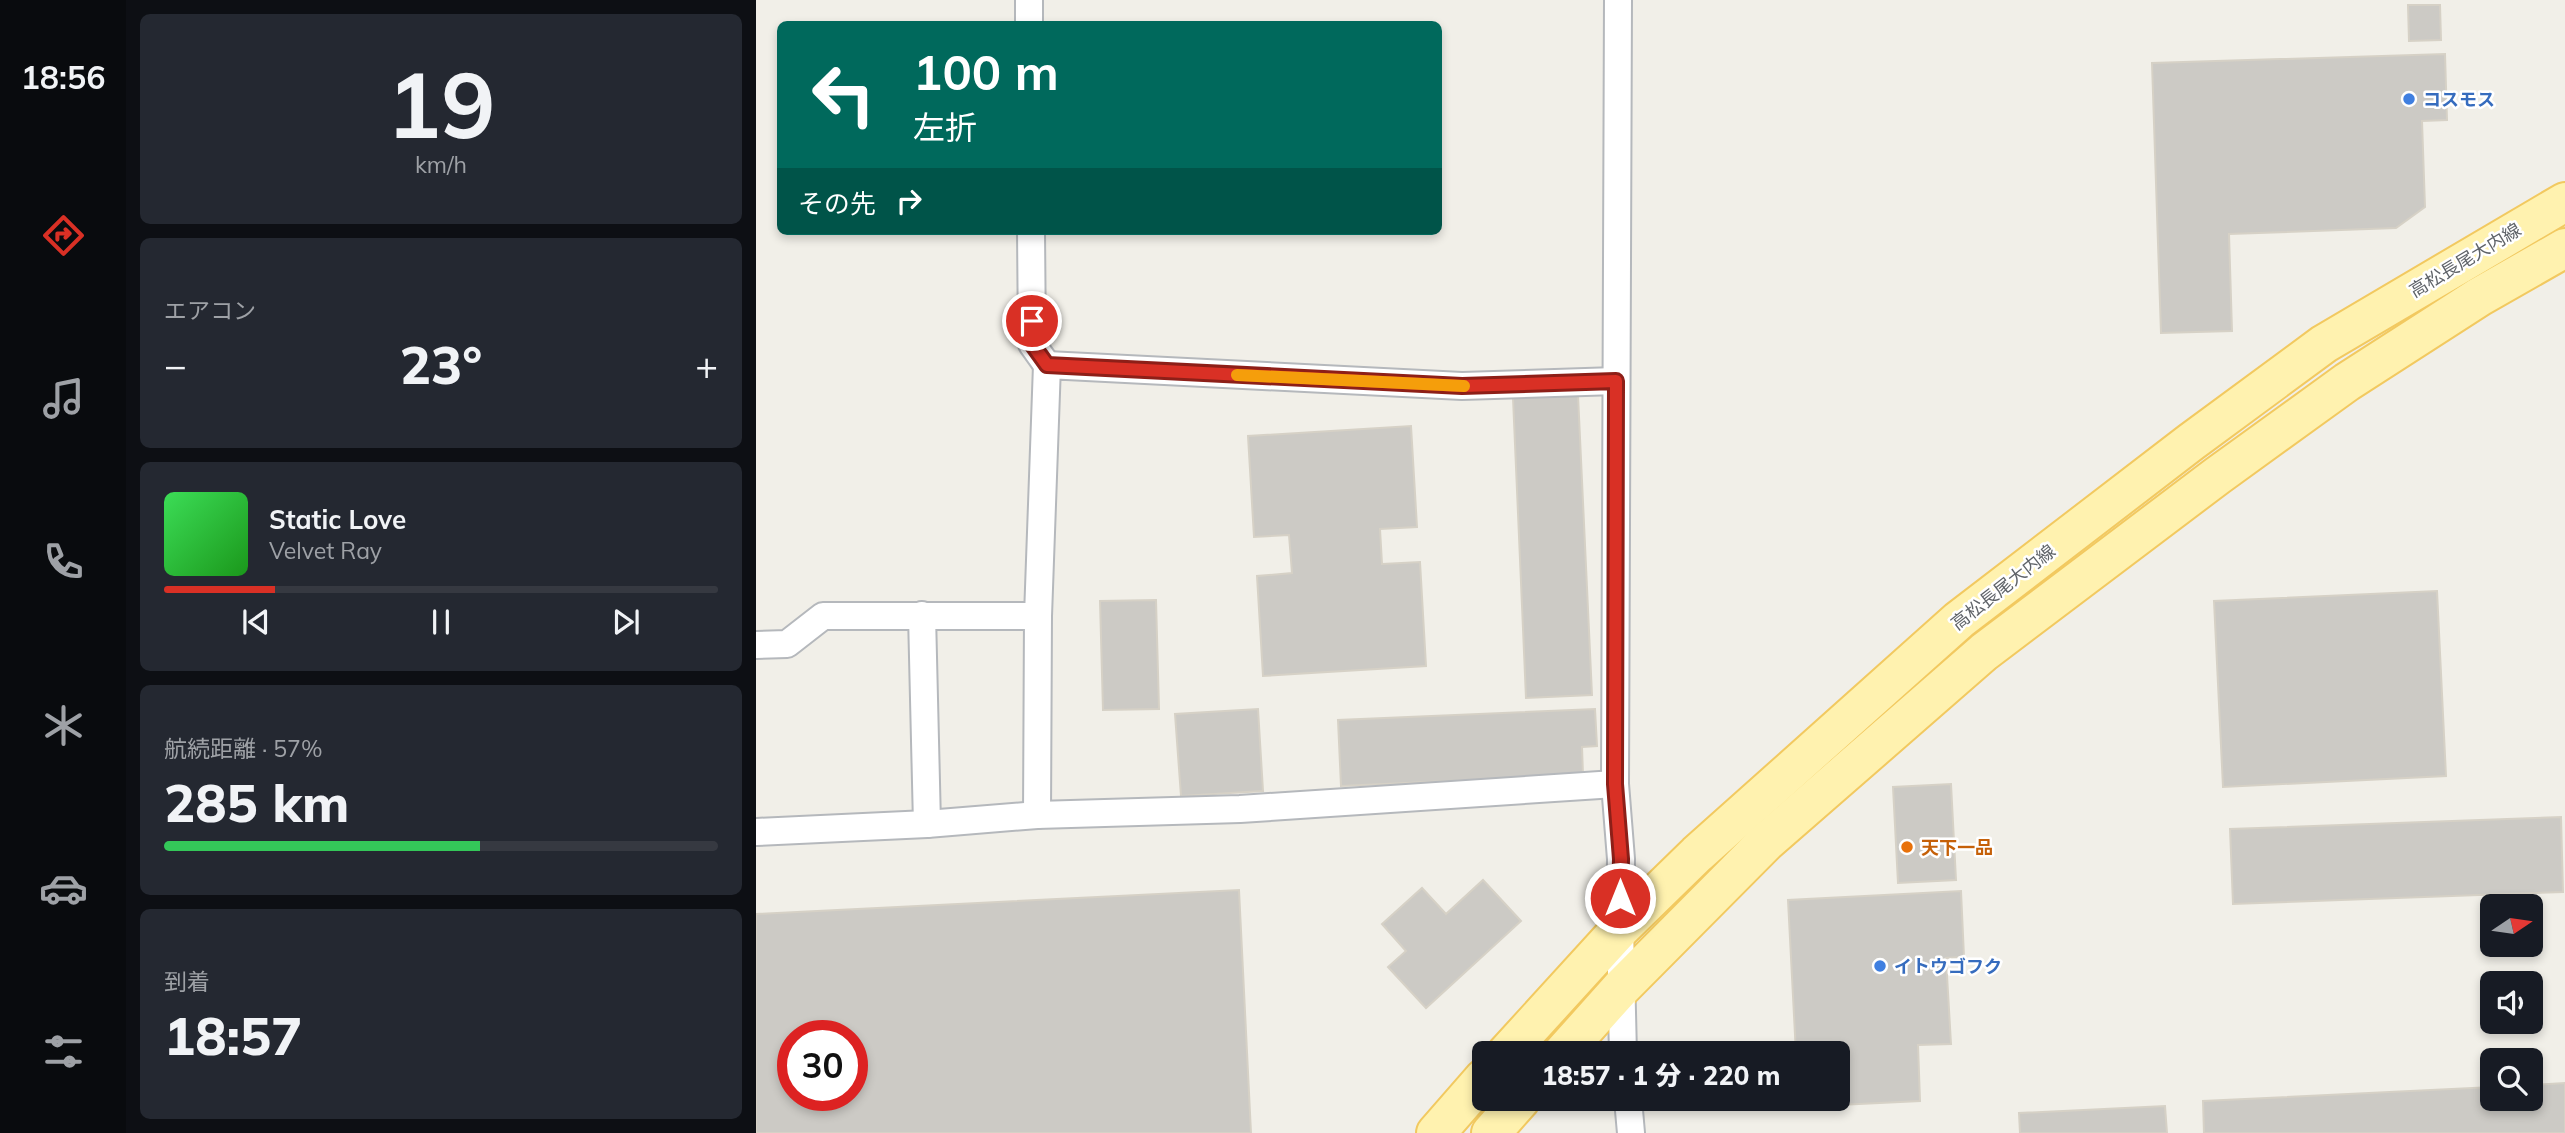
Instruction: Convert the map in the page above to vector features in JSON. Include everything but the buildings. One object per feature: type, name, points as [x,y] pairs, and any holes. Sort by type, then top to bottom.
[{"type":"main road","name":"高松長尾大内線","points":[[1518,1041],[1620,929],[1697,854],[1959,620],[2324,344],[2565,202]]},
{"type":"main road","points":[[1574,1041],[1621,988],[1765,843],[1984,652],[2217,476],[2347,382],[2479,297],[2565,248]]},
{"type":"main road","points":[[1436,1133],[1472,1092]]},
{"type":"main road","points":[[1491,1133],[1510,1111]]},
{"type":"street","points":[[1029,0],[1029,21]]},
{"type":"street","points":[[1618,0],[1615,784],[1621,859],[1623,1041]]},
{"type":"street","points":[[1031,235],[1032,344],[1047,365],[1038,616],[1037,815]]},
{"type":"street","points":[[1047,365],[1462,386],[1616,381]]},
{"type":"street","points":[[756,645],[788,644],[823,615],[1038,616]]},
{"type":"street","points":[[922,615],[927,824]]},
{"type":"street","points":[[756,832],[927,824],[1037,815],[1240,809],[1615,784]]},
{"type":"street","points":[[1629,1111],[1632,1133]]},
{"type":"slow traffic","points":[[1237,375],[1464,386]]},
{"type":"place","name":"コスモス","points":[[2409,99]]},
{"type":"place","name":"天下一品","points":[[1907,847]]},
{"type":"place","name":"イトウゴフク","points":[[1880,966]]},
{"type":"route","points":[[1032,321],[1032,344],[1047,365],[1462,386],[1616,381],[1615,784],[1621,859],[1620,898]]}]
